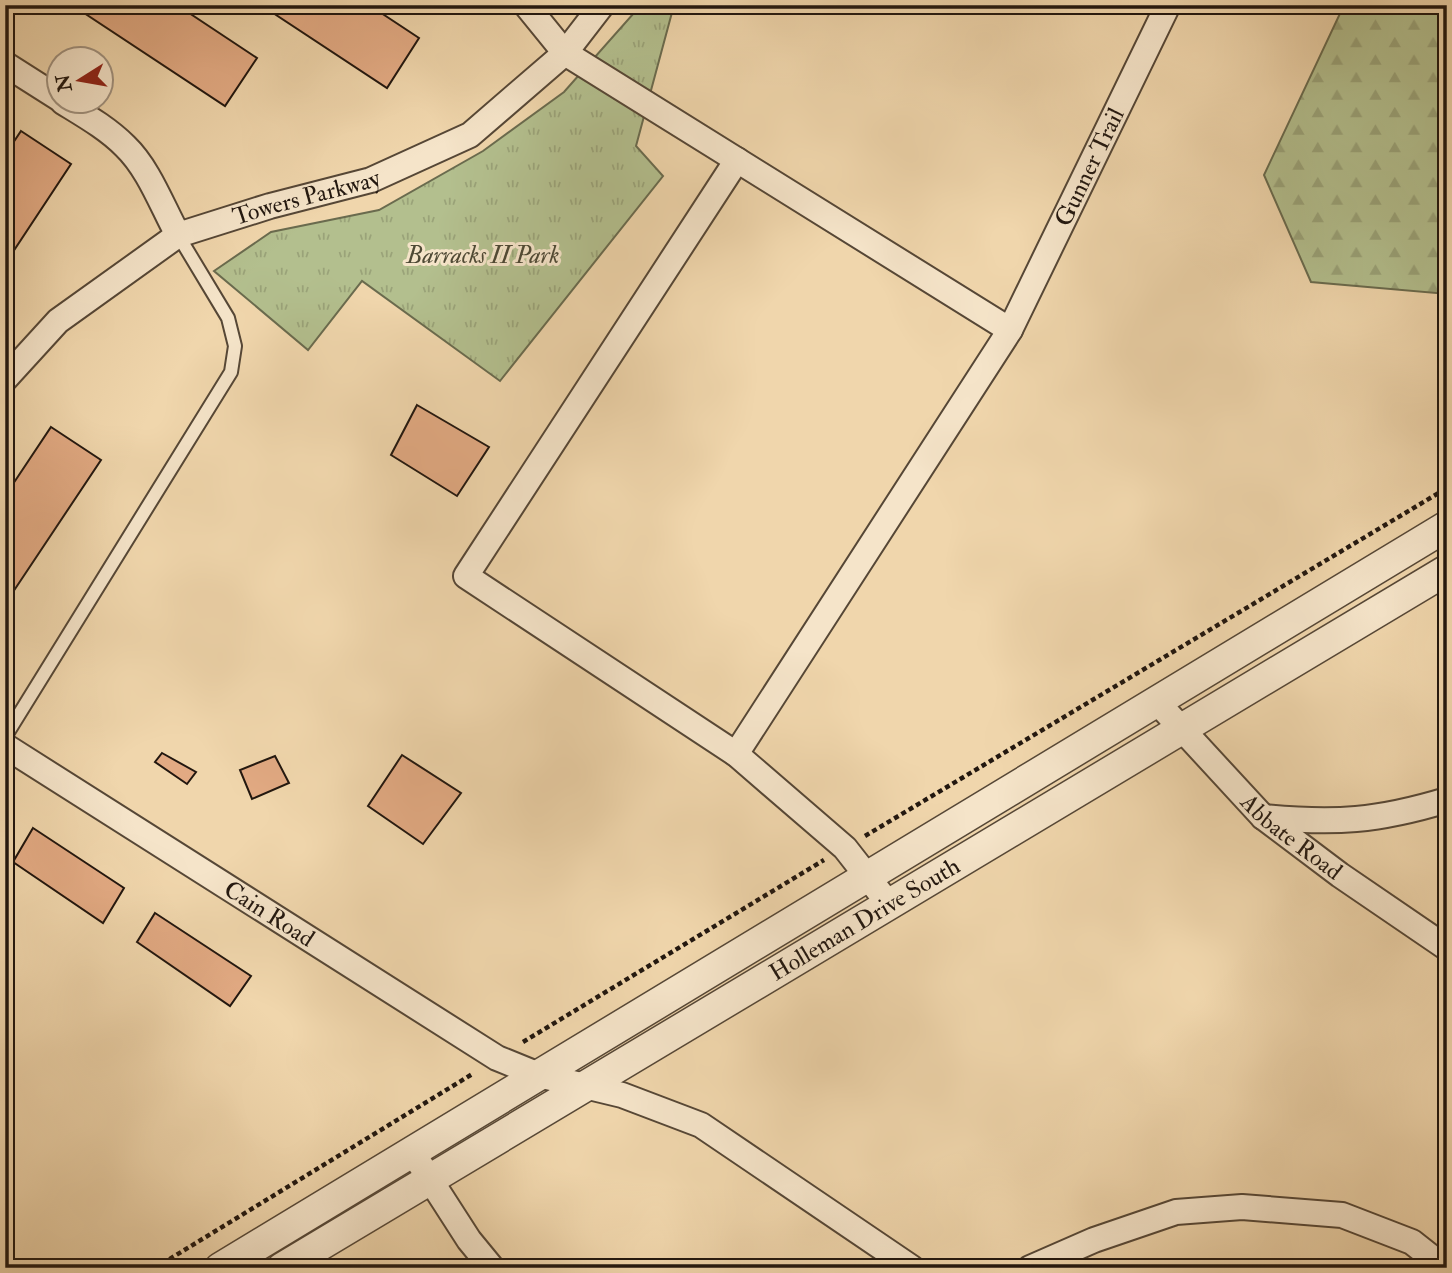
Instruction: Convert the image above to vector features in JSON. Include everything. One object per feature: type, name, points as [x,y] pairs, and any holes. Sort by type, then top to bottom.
[{"type":"street","points":[[526,5],[565,53],[1010,330]]},
{"type":"street","name":"Towers Parkway","points":[[5,379],[58,321],[178,235],[270,206],[371,180],[470,135],[565,53],[602,5]]},
{"type":"street","name":"Gunner Trail","points":[[736,754],[1010,330],[1165,6]]},
{"type":"street","points":[[5,64],[46,90]]},
{"type":"street","points":[[86,116],[109,131],[142,167],[178,235]]},
{"type":"street","points":[[737,160],[466,576],[736,754],[845,848],[888,904]]},
{"type":"street","points":[[220,1268],[1447,526]]},
{"type":"street","name":"Holleman Drive South","points":[[282,1268],[1447,570]]},
{"type":"street","name":"Abbate Road","points":[[1157,702],[1184,728],[1263,817],[1340,875],[1447,948]]},
{"type":"street","name":"Cain Road","points":[[5,746],[497,1058],[539,1075],[622,1095],[701,1125],[912,1268]]},
{"type":"street","points":[[1263,817],[1322,823],[1395,816],[1447,800]]},
{"type":"street","points":[[412,1153],[469,1240],[492,1268]]},
{"type":"street","points":[[1030,1268],[1176,1212],[1242,1207],[1342,1215],[1412,1242],[1445,1268]]},
{"type":"lane","points":[[5,737],[231,372],[235,346],[228,318],[178,235]]},
{"type":"path","points":[[155,1268],[497,1058],[1447,488]]},
{"type":"green space","name":"Barracks II Park","points":[[641,5],[674,5],[636,146],[663,176],[500,381],[362,281],[308,350],[214,271],[271,232],[379,210],[483,151],[564,92]]},
{"type":"green space","points":[[1344,5],[1447,5],[1447,294],[1311,282],[1264,175]]},
{"type":"building","points":[[72,5],[177,5],[257,58],[225,106]]},
{"type":"building","points":[[261,5],[369,5],[419,38],[387,88]]},
{"type":"building","points":[[21,131],[71,164],[5,264],[5,155]]},
{"type":"building","points":[[417,405],[489,447],[457,496],[391,455]]},
{"type":"building","points":[[51,427],[101,460],[5,604],[5,496]]},
{"type":"building","points":[[162,753],[196,772],[187,784],[155,762]]},
{"type":"building","points":[[402,755],[461,793],[423,844],[368,806]]},
{"type":"building","points":[[275,756],[289,783],[252,799],[240,770]]},
{"type":"building","points":[[33,828],[124,888],[103,923],[13,862]]},
{"type":"building","points":[[155,913],[251,976],[230,1006],[137,942]]}]
